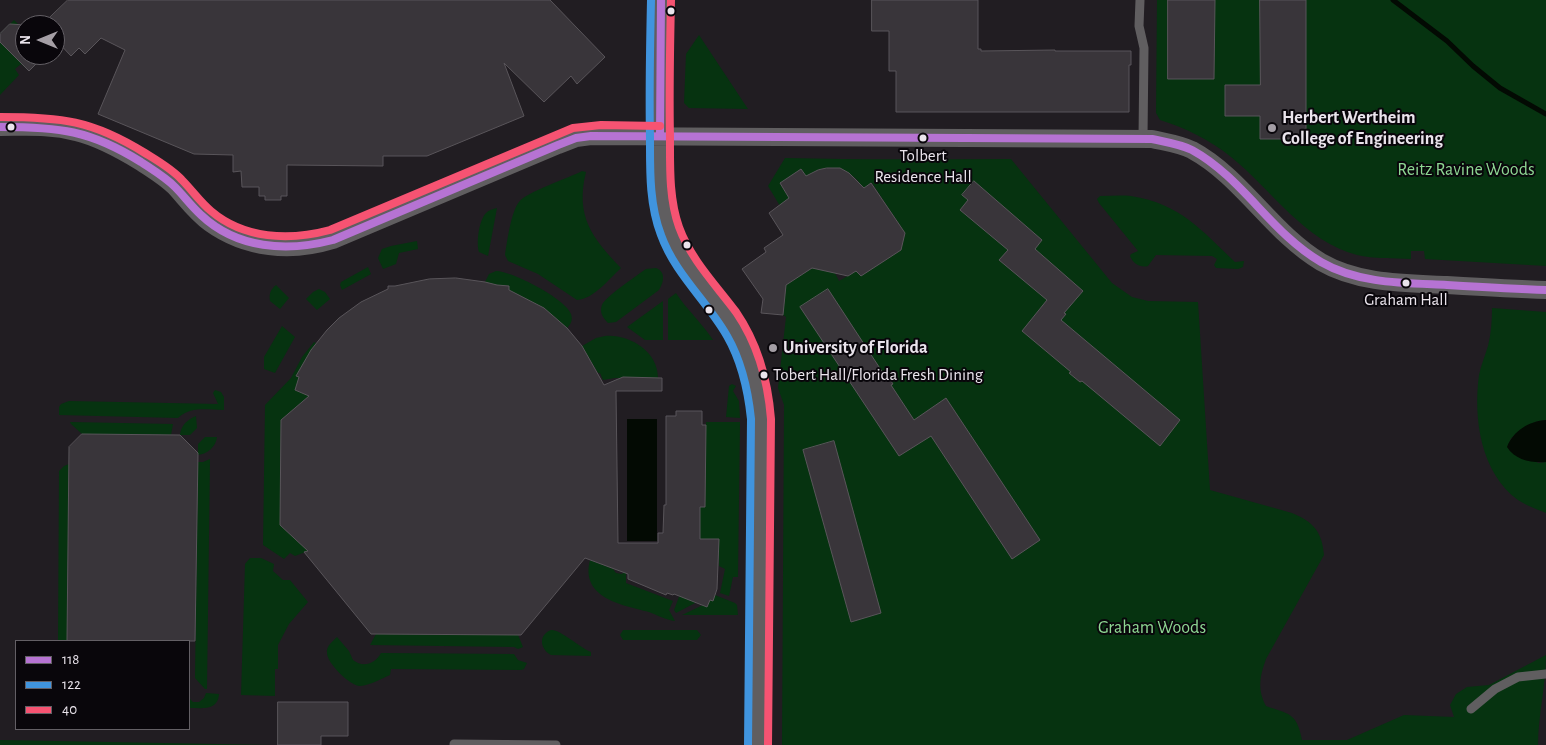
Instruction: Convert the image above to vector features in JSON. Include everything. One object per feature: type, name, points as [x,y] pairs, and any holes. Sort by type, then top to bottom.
[{"type":"street","points":[[661,0],[660,136],[663,207],[671,233],[688,267],[735,330],[749,361],[758,397],[761,428],[758,745]]},
{"type":"street","points":[[0,127],[50,128],[75,132],[90,137],[140,161],[166,179],[197,212],[210,223],[224,231],[259,245],[292,248],[313,246],[333,240],[576,138],[601,135],[1143,138],[1182,146],[1199,155],[1218,168],[1301,248],[1323,263],[1340,271],[1368,279],[1399,282],[1546,290]]},
{"type":"lane","points":[[1140,0],[1139,26],[1144,48],[1143,138]]},
{"type":"lane","points":[[1471,709],[1495,689],[1518,677],[1546,674]]},
{"type":"lane","points":[[454,744],[556,745]]},
{"type":"green space","name":"Reitz Ravine Woods","points":[[1157,0],[1546,0],[1546,266],[1425,259],[1424,251],[1411,251],[1411,259],[1370,257],[1357,255],[1321,239],[1305,227],[1246,170],[1215,145],[1197,135],[1160,120],[1156,113]]},
{"type":"green space","points":[[15,21],[15,65],[20,65],[15,69],[19,75],[0,95],[0,34]]},
{"type":"green space","points":[[699,35],[748,109],[689,108],[684,103],[686,54]]},
{"type":"green space","points":[[22,65],[35,65],[29,71]]},
{"type":"green space","name":"Graham Woods","points":[[785,158],[1011,159],[1112,283],[1132,297],[1148,301],[1198,302],[1210,490],[1300,516],[1316,529],[1323,547],[1324,555],[1266,659],[1260,682],[1261,694],[1266,706],[1286,713],[1294,719],[1302,740],[1347,740],[1404,715],[1454,717],[1450,705],[1456,694],[1467,687],[1489,685],[1546,655],[1538,745],[782,745],[784,405],[778,388],[786,317],[783,315],[786,285],[812,268],[835,273],[839,281],[856,271],[861,276],[901,250],[905,233],[872,183],[863,189],[854,177],[837,168],[818,170],[807,178],[801,169],[780,184],[798,210],[780,206],[768,186]]},
{"type":"green space","points":[[582,171],[586,172],[583,201],[589,225],[602,247],[621,268],[595,292],[583,299],[577,300],[538,274],[508,261],[505,255],[508,235],[519,202],[530,194]]},
{"type":"green space","points":[[1100,196],[1131,196],[1164,205],[1189,220],[1235,262],[1244,261],[1243,267],[1238,269],[1216,268],[1214,265],[1217,259],[1212,256],[1156,255],[1148,266],[1138,265],[1130,256],[1138,251],[1099,203],[1097,199]]},
{"type":"green space","points":[[497,208],[488,256],[479,252],[479,232],[486,213]]},
{"type":"green space","points":[[417,241],[418,249],[399,253],[396,264],[383,269],[378,258],[382,249]]},
{"type":"green space","points":[[368,267],[371,274],[342,290],[341,282]]},
{"type":"green space","points":[[656,268],[663,275],[659,290],[616,322],[608,323],[601,312],[604,301],[646,269]]},
{"type":"green space","points":[[496,271],[504,272],[538,287],[559,301],[571,314],[572,320],[570,325],[567,328],[544,308],[509,290],[509,286],[485,282],[489,274]]},
{"type":"green space","points":[[276,285],[289,298],[280,309],[270,301],[270,292]]},
{"type":"green space","points":[[319,289],[325,292],[330,299],[317,310],[306,299]]},
{"type":"green space","points":[[676,293],[713,340],[668,340],[668,299]]},
{"type":"green space","points":[[663,301],[663,340],[645,340],[627,327]]},
{"type":"green space","points":[[1492,308],[1546,312],[1546,420],[1535,422],[1510,439],[1538,463],[1546,462],[1546,513],[1521,502],[1505,489],[1495,475],[1482,444],[1477,409],[1477,392],[1479,375],[1490,337]]},
{"type":"green space","points":[[282,326],[295,337],[275,373],[264,369],[264,357]]},
{"type":"green space","points":[[614,336],[632,341],[648,352],[657,368],[658,378],[615,378],[603,380],[582,346],[596,338]]},
{"type":"green space","points":[[314,342],[316,343],[297,376],[310,390],[297,385],[295,390],[309,396],[281,420],[280,525],[308,551],[295,556],[290,553],[284,559],[263,545],[265,405],[291,378],[302,357]]},
{"type":"green space","points":[[732,384],[736,386],[733,391],[739,401],[740,418],[726,417],[729,386]]},
{"type":"green space","points":[[215,390],[221,392],[224,397],[224,410],[194,410],[178,418],[59,415],[61,404],[69,401],[218,404],[213,393]]},
{"type":"green space","points":[[196,416],[197,428],[190,435],[180,435],[185,423]]},
{"type":"green space","points":[[70,422],[173,424],[171,435],[82,434]]},
{"type":"green space","points":[[706,422],[740,422],[738,577],[733,577],[729,596],[720,593],[725,569],[719,566],[719,539],[683,539],[700,522],[700,507],[705,507]]},
{"type":"green space","points":[[205,437],[217,437],[211,449],[198,455],[198,444]]},
{"type":"green space","points":[[210,459],[207,689],[205,689],[195,678],[198,462]]},
{"type":"green space","points":[[69,464],[67,640],[58,640],[59,471]]},
{"type":"green space","points":[[250,558],[261,558],[274,564],[273,571],[283,580],[290,580],[308,602],[289,624],[278,645],[278,669],[275,669],[275,696],[241,695],[245,564]]},
{"type":"green space","points":[[590,560],[613,569],[616,573],[622,574],[626,570],[626,583],[673,601],[669,610],[675,621],[606,598],[591,583],[589,573]]},
{"type":"green space","points":[[680,594],[697,602],[676,613],[674,610]]},
{"type":"green space","points":[[715,595],[735,603],[738,615],[682,615],[703,605],[707,607],[710,600],[713,601]]},
{"type":"green space","points":[[551,630],[559,632],[591,652],[591,656],[551,655],[543,646],[542,639]]},
{"type":"green space","points":[[623,630],[697,630],[701,635],[697,640],[623,640],[620,635]]},
{"type":"green space","points":[[376,634],[518,635],[523,647],[518,649],[514,647],[370,645]]},
{"type":"green space","points":[[337,637],[349,651],[353,660],[361,664],[368,664],[376,660],[381,653],[514,654],[518,660],[527,663],[524,669],[521,670],[391,669],[390,675],[360,686],[345,678],[328,657],[327,648]]},
{"type":"green space","points":[[206,693],[219,694],[216,703],[212,706],[190,708],[190,699],[193,702],[199,702]]},
{"type":"green space","points":[[0,740],[272,745],[0,745]]},
{"type":"shaded area","points":[[627,419],[657,419],[657,541],[627,541]]},
{"type":"shaded area","points":[[1546,420],[1546,462],[1524,460],[1510,451],[1507,447],[1517,432],[1534,422]]},
{"type":"building","points":[[68,0],[550,0],[605,57],[577,84],[571,76],[544,102],[504,63],[524,116],[427,156],[383,156],[383,166],[287,165],[287,196],[281,196],[281,200],[265,200],[265,196],[259,196],[259,187],[242,187],[241,171],[233,172],[233,155],[194,154],[98,114],[125,50],[101,38],[85,54],[79,48],[71,56],[65,50],[65,15],[52,15]]},
{"type":"building","points":[[872,0],[978,0],[978,49],[981,49],[981,51],[1131,51],[1131,65],[1129,65],[1129,112],[896,112],[896,71],[889,71],[889,31],[872,31]]},
{"type":"building","points":[[1168,0],[1215,0],[1214,79],[1168,79]]},
{"type":"building","points":[[1260,0],[1306,0],[1306,139],[1260,139],[1260,116],[1225,116],[1225,85],[1260,85]]},
{"type":"building","points":[[10,24],[15,24],[15,57],[0,42],[0,34]]},
{"type":"building","points":[[23,65],[35,65],[29,71]]},
{"type":"building","points":[[827,168],[840,168],[849,173],[864,188],[871,183],[905,233],[901,250],[861,276],[856,271],[848,276],[812,268],[786,285],[783,315],[761,313],[763,299],[742,269],[766,252],[764,248],[783,235],[769,213],[789,198],[780,183],[801,169],[806,176]]},
{"type":"building","points":[[974,181],[1042,240],[1035,249],[1083,291],[1064,313],[1066,314],[1061,320],[1180,420],[1160,446],[1082,381],[1080,382],[1069,373],[1071,372],[1022,331],[1047,300],[999,260],[1008,250],[960,210],[968,200],[962,195]]},
{"type":"building","points":[[456,278],[509,286],[509,290],[544,308],[567,328],[582,346],[604,385],[623,377],[662,378],[662,391],[616,391],[618,543],[658,543],[658,533],[663,533],[664,505],[666,505],[666,416],[676,416],[676,411],[702,411],[702,425],[706,425],[705,507],[700,507],[700,539],[719,539],[717,589],[713,601],[710,600],[707,607],[674,594],[667,593],[666,595],[628,579],[628,574],[585,558],[521,635],[371,634],[304,552],[308,551],[280,525],[281,420],[309,396],[295,390],[299,377],[296,376],[311,350],[339,318],[361,302],[388,289],[388,286],[429,279]]},
{"type":"building","points":[[828,289],[883,373],[885,372],[893,384],[891,385],[914,420],[946,398],[1040,540],[1012,559],[931,436],[899,456],[800,307]]},
{"type":"building","points":[[82,434],[180,435],[198,453],[195,641],[67,640],[69,447]]},
{"type":"building","points":[[834,441],[881,613],[851,622],[803,450]]},
{"type":"building","points":[[278,702],[348,702],[348,736],[321,736],[321,745],[278,745]]},
{"type":"waterway","points":[[1393,0],[1447,41],[1500,88],[1546,114]]},
{"type":"transit line","name":"122","points":[[651,0],[650,174],[654,211],[661,235],[674,262],[719,323],[737,356],[744,376],[750,408],[748,745]]},
{"type":"transit line","name":"118","points":[[660,136],[661,0]]},
{"type":"transit line","name":"40","points":[[671,0],[670,171],[673,205],[679,227],[690,250],[704,272],[744,324],[761,363],[770,405],[768,745]]},
{"type":"transit line","name":"40","points":[[0,117],[59,120],[92,127],[109,133],[169,169],[211,211],[224,220],[252,232],[283,236],[299,236],[330,230],[573,128],[601,125],[660,126]]},
{"type":"transit line","name":"118","points":[[0,127],[40,128],[74,132],[106,143],[123,151],[163,177],[175,187],[197,212],[230,235],[263,245],[281,246],[316,244],[333,240],[558,145],[576,138],[591,136],[1152,139],[1187,148],[1210,162],[1227,175],[1303,250],[1321,262],[1351,275],[1399,283],[1546,290]]},
{"type":"place","name":"Herbert Wertheim College of Engineering","points":[[1272,128]]},
{"type":"place","name":"Tolbert Residence Hall","points":[[923,138]]},
{"type":"place","name":"Graham Hall","points":[[1406,283]]},
{"type":"place","name":"University of Florida","points":[[773,348]]},
{"type":"place","name":"Tobert Hall/Florida Fresh Dining","points":[[764,375]]}]
